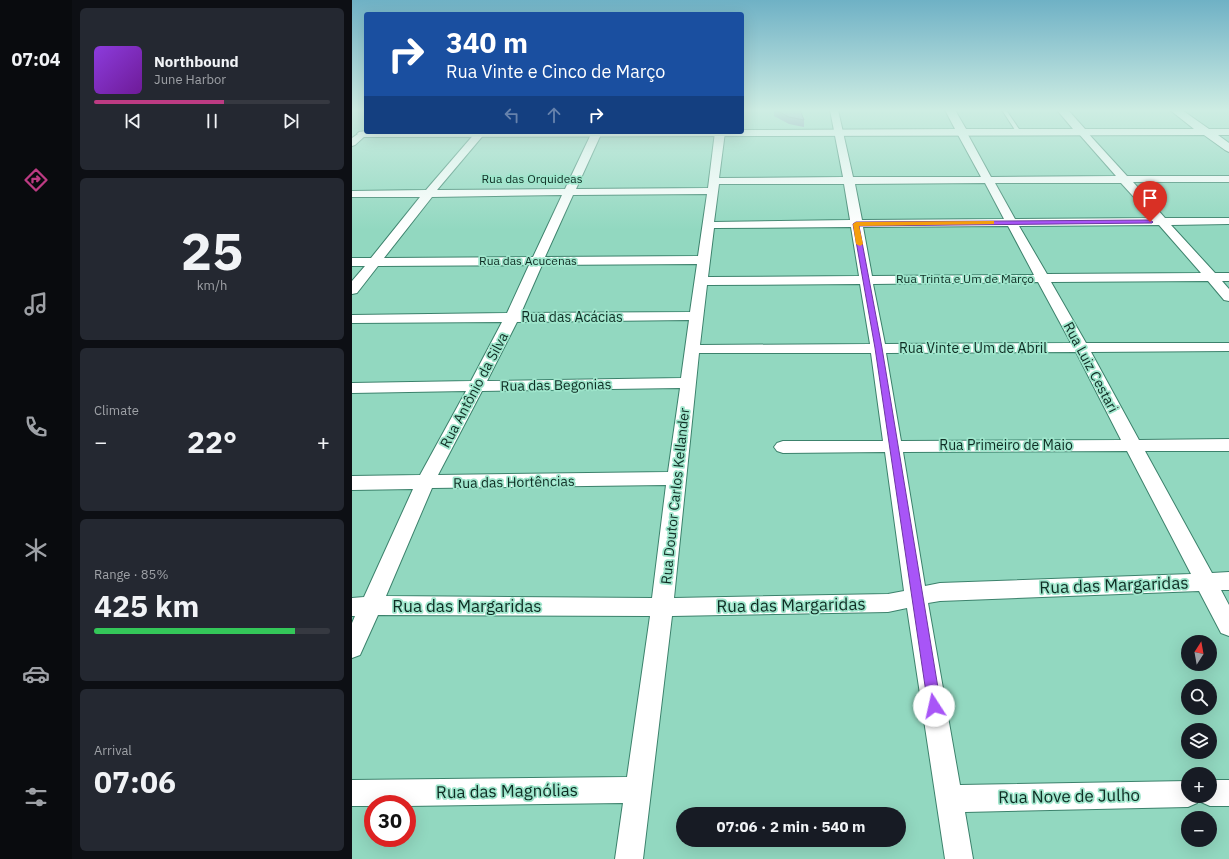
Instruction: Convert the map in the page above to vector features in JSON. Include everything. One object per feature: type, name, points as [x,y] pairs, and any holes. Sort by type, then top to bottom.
[{"type":"street","points":[[352,290],[429,193],[466,150]]},
{"type":"street","name":"Rua Antônio da Silva","points":[[352,648],[362,607],[424,483],[477,386],[512,317],[589,150]]},
{"type":"street","name":"Rua Doutor Carlos Kellander","points":[[629,859],[662,606],[676,478],[693,349],[700,281],[709,225],[717,150]]},
{"type":"street","points":[[842,150],[849,181],[878,348],[916,598],[959,859]]},
{"type":"street","name":"Rua Luiz Cestari","points":[[972,150],[1134,445],[1229,626]]},
{"type":"street","points":[[1099,150],[1229,297]]},
{"type":"street","name":"Rua das Orquideas","points":[[352,194],[569,192],[849,181],[1229,179]]},
{"type":"street","points":[[709,225],[1229,221]]},
{"type":"street","name":"Rua das Acucenas","points":[[352,262],[704,260]]},
{"type":"street","name":"Rua Trinta e Um de Março","points":[[700,281],[1229,277]]},
{"type":"street","name":"Rua das Acácias","points":[[352,319],[696,316]]},
{"type":"street","name":"Rua Vinte e Um de Abril","points":[[693,349],[1229,347]]},
{"type":"street","name":"Rua das Begonias","points":[[352,388],[688,383]]},
{"type":"street","name":"Rua Primeiro de Maio","points":[[783,447],[1229,444]]},
{"type":"street","name":"Rua das Hortências","points":[[352,483],[676,478]]},
{"type":"street","name":"Rua das Margaridas","points":[[362,607],[662,606],[888,603],[940,592],[1229,581]]},
{"type":"street","name":"Rua das Magnólias","points":[[352,793],[638,790]]},
{"type":"street","points":[[1217,793],[1229,793]]},
{"type":"street","name":"Rua Nove de Julho","points":[[950,799],[1181,794]]},
{"type":"slow traffic","points":[[860,244],[856,224],[992,223]]},
{"type":"route","points":[[934,706],[916,598],[894,446],[856,224],[1150,222]]}]
